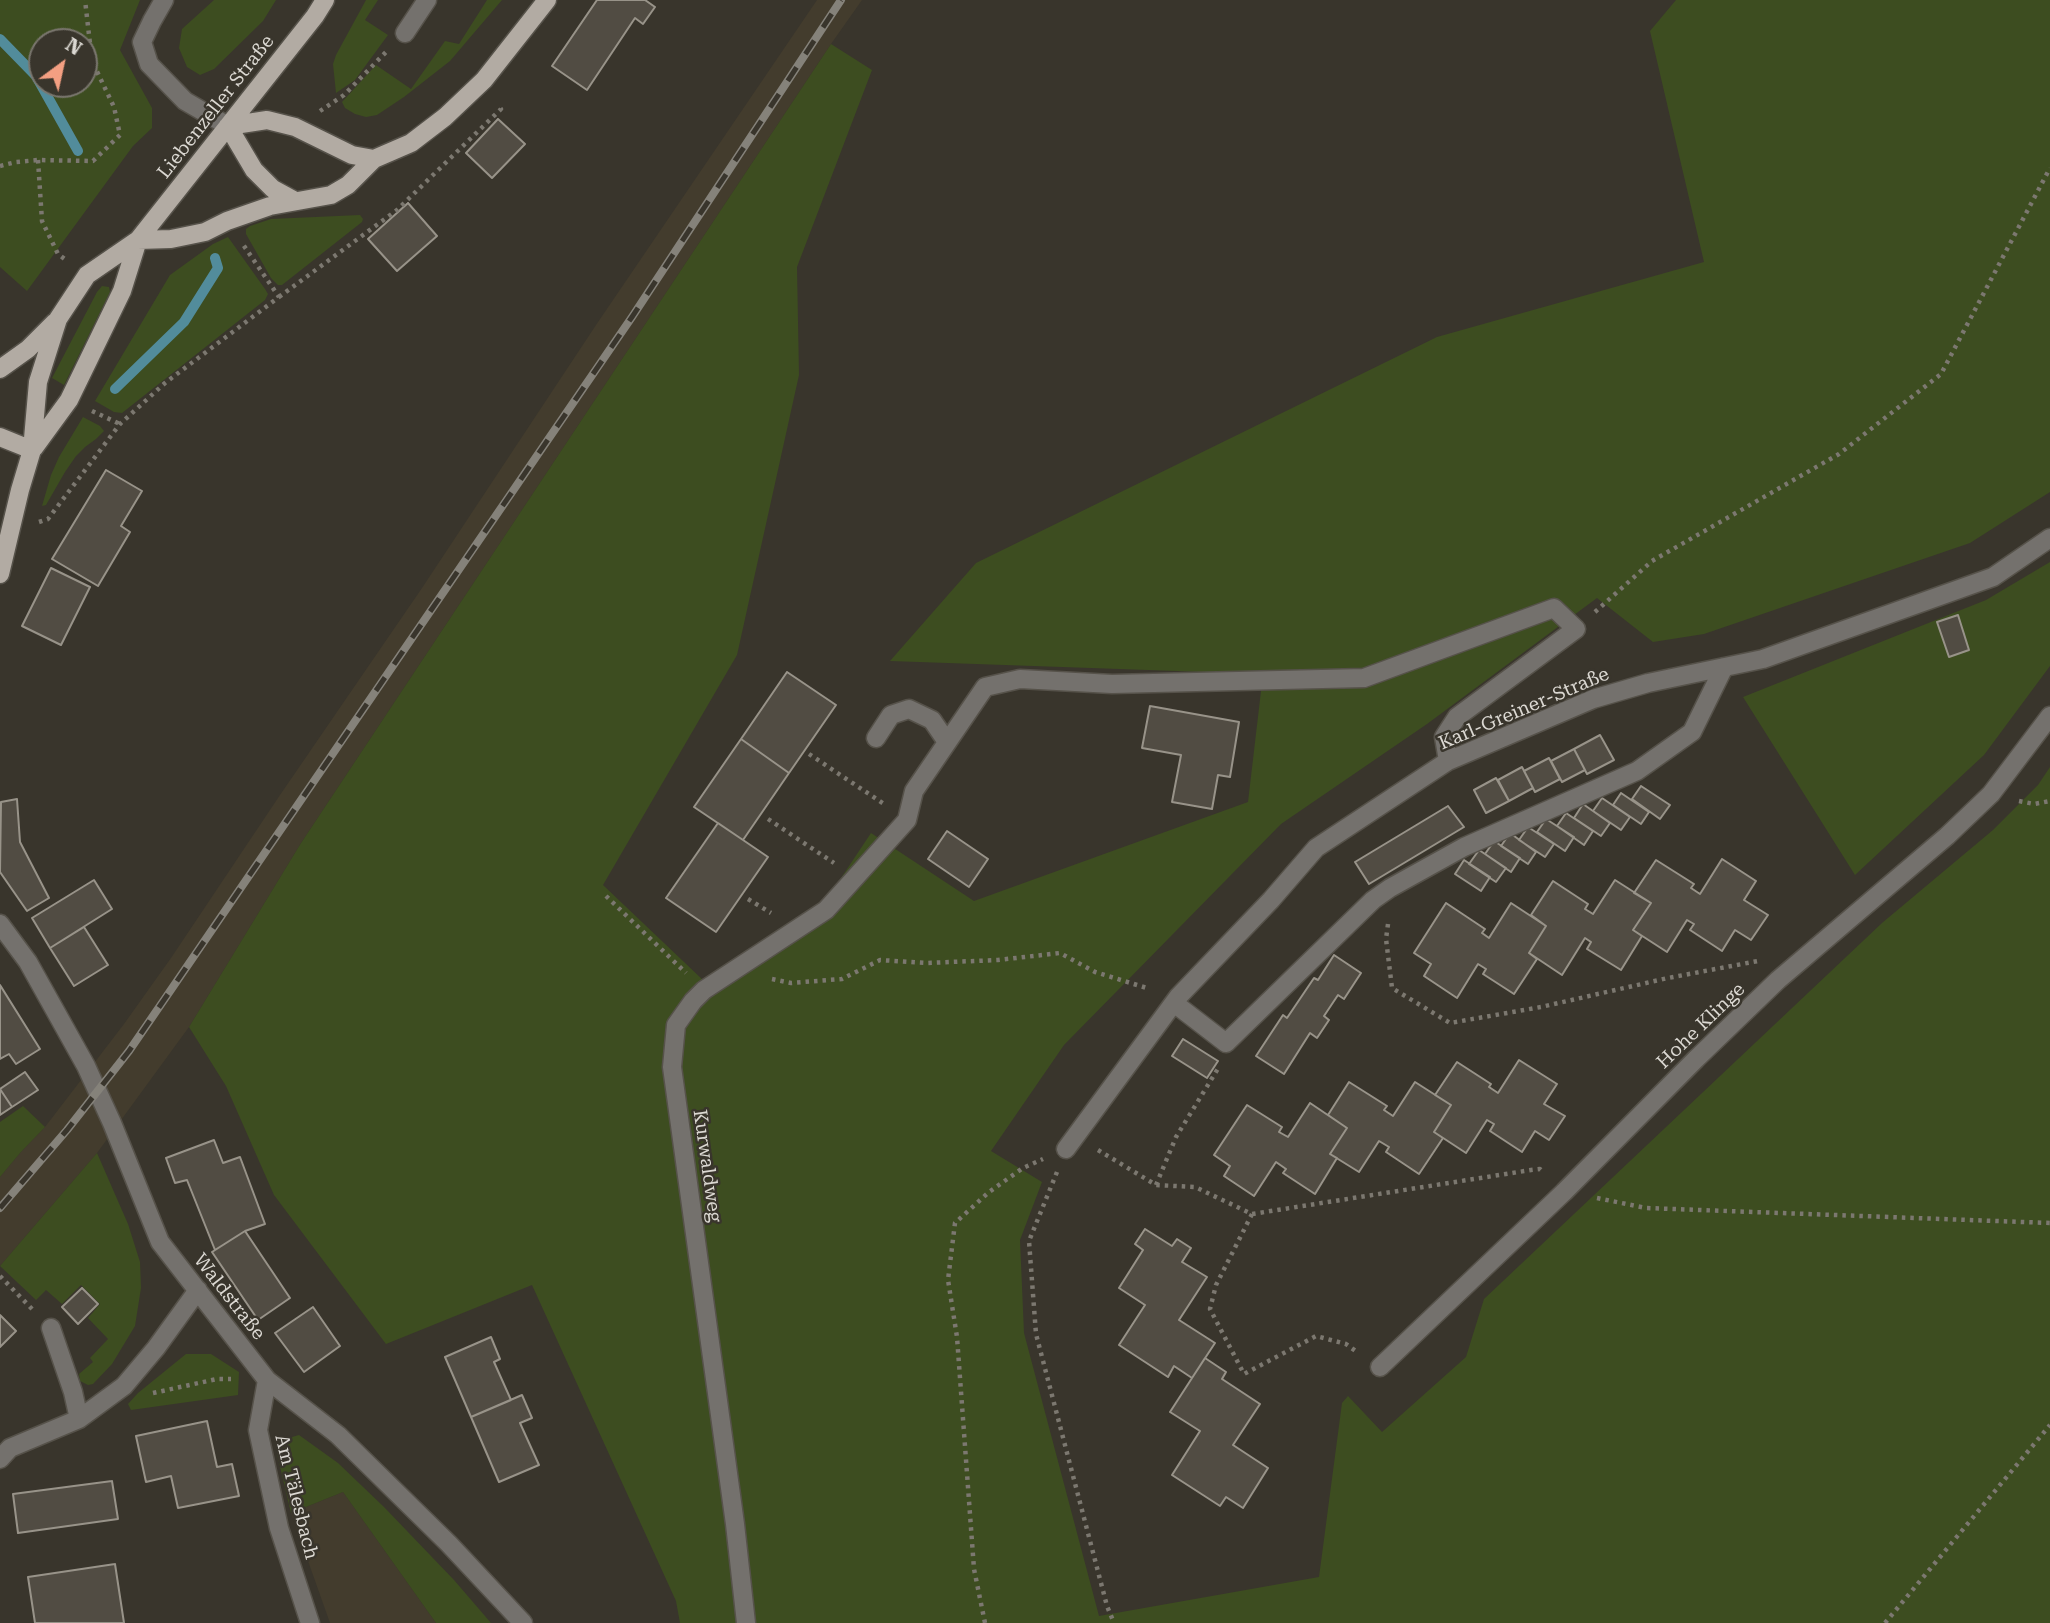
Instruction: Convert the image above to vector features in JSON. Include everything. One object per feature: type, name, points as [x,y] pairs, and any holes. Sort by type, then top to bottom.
[{"type":"main road","name":"Liebenzeller Straße","points":[[33,450],[38,382],[58,319],[87,275],[138,240],[325,0]]},
{"type":"main road","points":[[138,240],[171,239],[205,232],[270,206],[331,195],[348,185],[374,159],[411,142],[445,117],[484,80],[547,0]]},
{"type":"main road","points":[[295,201],[273,189],[254,170],[228,126],[267,120],[295,127],[352,155],[374,159]]},
{"type":"main road","name":"Liebenzeller Straße","points":[[33,450],[69,400],[122,291],[138,240]]},
{"type":"main road","points":[[0,369],[28,349],[58,319]]},
{"type":"main road","points":[[0,437],[33,450],[0,574]]},
{"type":"street","points":[[164,0],[142,41],[149,64],[184,101],[228,126]]},
{"type":"street","points":[[405,33],[428,0]]},
{"type":"street","name":"Karl-Greiner-Straße","points":[[1066,1149],[1176,1000],[1316,848],[1448,761],[1593,699],[1648,683],[1763,659],[1993,577],[2050,538]]},
{"type":"street","points":[[907,820],[914,791],[985,687],[1020,679],[1112,684],[1363,678],[1554,608],[1576,629],[1457,718],[1444,737],[1448,761]]},
{"type":"street","points":[[1176,1000],[1226,1043],[1373,900],[1390,888],[1464,847],[1637,771],[1692,732],[1724,667]]},
{"type":"street","points":[[876,738],[891,715],[909,709],[932,720],[947,743]]},
{"type":"street","name":"Hohe Klinge","points":[[1380,1367],[1563,1192],[1778,980],[1947,836],[1991,794],[2050,716]]},
{"type":"street","name":"Kurwaldweg","points":[[747,1623],[673,1067],[676,1025],[704,990],[826,910],[907,820]]},
{"type":"street","name":"Waldstraße","points":[[0,925],[28,962],[86,1066],[160,1242],[267,1380],[338,1435],[523,1623]]},
{"type":"street","points":[[0,1459],[10,1448],[79,1419],[124,1386],[156,1348],[198,1290]]},
{"type":"street","points":[[51,1328],[73,1392],[79,1419]]},
{"type":"street","name":"Am Tälesbach","points":[[267,1380],[258,1430],[279,1528],[310,1623]]},
{"type":"path","points":[[0,166],[38,160],[93,161],[120,135],[114,107],[92,61],[83,0]]},
{"type":"path","points":[[295,127],[344,95],[405,33]]},
{"type":"path","points":[[9,533],[48,519],[120,424],[165,383],[397,210],[501,109],[484,80]]},
{"type":"path","points":[[38,160],[42,221],[58,254],[87,275]]},
{"type":"path","points":[[1576,629],[1652,561],[1839,454],[1941,374],[2050,168]]},
{"type":"path","points":[[227,221],[279,297]]},
{"type":"path","points":[[809,754],[907,820]]},
{"type":"path","points":[[768,819],[855,877]]},
{"type":"path","points":[[606,896],[704,990]]},
{"type":"path","points":[[1388,921],[1386,939],[1392,988],[1450,1023],[1541,1007],[1742,963]]},
{"type":"path","points":[[734,971],[792,983],[842,979],[880,960],[926,963],[998,960],[1060,953],[1095,972],[1176,1000]]},
{"type":"path","points":[[1156,1185],[1176,1136],[1223,1060],[1226,1043]]},
{"type":"path","points":[[1096,1148],[1156,1185],[1195,1187],[1252,1214],[1531,1170]]},
{"type":"path","points":[[985,1623],[974,1569],[957,1337],[948,1280],[955,1223],[989,1192],[1023,1168],[1066,1149]]},
{"type":"path","points":[[1066,1149],[1029,1241],[1035,1334],[1107,1606],[1114,1623]]},
{"type":"path","points":[[1563,1192],[1646,1208],[2050,1223]]},
{"type":"path","points":[[1252,1214],[1216,1285],[1210,1309],[1244,1374],[1316,1336],[1346,1344],[1380,1367]]},
{"type":"path","points":[[0,1276],[51,1328]]},
{"type":"path","points":[[124,1386],[146,1395],[217,1379],[267,1380]]},
{"type":"path","points":[[1885,1623],[2050,1425]]},
{"type":"shaded area","points":[[817,0],[862,0],[301,843],[189,1027],[97,1153],[0,1266],[0,1177],[45,1127],[171,958]]},
{"type":"shaded area","points":[[343,1492],[436,1623],[330,1623],[291,1513]]},
{"type":"green space","points":[[0,0],[140,0],[120,50],[152,108],[152,128],[133,146],[27,291],[0,267]]},
{"type":"green space","points":[[214,0],[276,0],[263,21],[214,69],[200,75],[187,67],[179,48],[182,29]]},
{"type":"green space","points":[[366,0],[378,0],[365,20],[388,35],[355,80],[336,93],[333,64]]},
{"type":"green space","points":[[487,0],[502,0],[450,61],[404,97],[377,115],[366,117],[345,108],[342,102],[376,65],[411,89],[445,41],[459,44]]},
{"type":"green space","points":[[1676,0],[2050,0],[2050,492],[1970,543],[1704,634],[1653,642],[1597,598],[1427,724],[1281,824],[1064,1045],[991,1151],[1042,1182],[1020,1240],[1024,1333],[1099,1616],[1319,1577],[1342,1403],[1348,1396],[1382,1432],[1466,1357],[1484,1299],[1882,923],[1993,830],[2038,785],[2050,767],[2050,1623],[680,1623],[676,1601],[532,1285],[386,1344],[274,1195],[226,1086],[189,1027],[301,843],[831,44],[872,70],[797,267],[799,375],[737,655],[603,885],[704,981],[827,899],[871,833],[974,901],[1248,802],[1263,674],[890,661],[976,563],[1437,337],[1704,262],[1650,31]]},
{"type":"green space","points":[[360,215],[362,222],[282,285],[278,285],[271,278],[246,234],[246,229],[250,226],[271,219]]},
{"type":"green space","points":[[228,237],[268,294],[265,300],[122,413],[114,412],[95,401],[170,275],[213,244]]},
{"type":"green space","points":[[102,286],[109,287],[110,292],[64,385],[52,378]]},
{"type":"green space","points":[[83,417],[104,431],[76,456],[46,505],[42,506],[59,457]]},
{"type":"green space","points":[[2050,562],[2050,666],[1984,755],[1855,875],[1743,697],[1986,600]]},
{"type":"green space","points":[[23,1106],[45,1127],[0,1177],[0,1122]]},
{"type":"green space","points":[[97,1153],[128,1224],[140,1262],[141,1288],[135,1326],[112,1364],[93,1384],[88,1385],[80,1381],[79,1374],[93,1362],[90,1358],[108,1339],[88,1318],[100,1304],[81,1285],[62,1304],[46,1290],[36,1300],[0,1266]]},
{"type":"green space","points":[[186,1354],[211,1354],[239,1372],[238,1395],[131,1410],[128,1404],[138,1393]]},
{"type":"green space","points":[[299,1435],[338,1463],[384,1507],[491,1623],[436,1623],[343,1492],[291,1513],[277,1454],[282,1440]]},
{"type":"building","points":[[597,0],[645,0],[655,7],[643,24],[635,18],[587,90],[552,66]]},
{"type":"building","points":[[498,119],[525,144],[492,178],[466,153]]},
{"type":"building","points":[[408,203],[437,236],[397,271],[368,239]]},
{"type":"building","points":[[106,470],[142,491],[121,526],[130,532],[98,586],[52,559]]},
{"type":"building","points":[[51,568],[90,587],[61,645],[22,626]]},
{"type":"building","points":[[1958,615],[1969,650],[1949,657],[1937,622]]},
{"type":"building","points":[[787,672],[836,705],[789,773],[741,739]]},
{"type":"building","points":[[1150,706],[1239,722],[1230,777],[1218,775],[1212,809],[1172,802],[1181,755],[1142,748]]},
{"type":"building","points":[[1600,735],[1614,760],[1587,774],[1574,749]]},
{"type":"building","points":[[741,739],[789,773],[743,840],[694,807]]},
{"type":"building","points":[[1574,749],[1585,770],[1562,782],[1551,761]]},
{"type":"building","points":[[1549,758],[1560,779],[1535,792],[1524,771]]},
{"type":"building","points":[[1522,767],[1533,788],[1509,801],[1498,780]]},
{"type":"building","points":[[1496,778],[1509,801],[1486,813],[1474,790]]},
{"type":"building","points":[[1641,786],[1670,805],[1660,819],[1632,799]]},
{"type":"building","points":[[1621,793],[1649,812],[1641,824],[1613,805]]},
{"type":"building","points":[[1602,798],[1630,817],[1621,830],[1593,811]]},
{"type":"building","points":[[17,799],[20,842],[49,898],[27,911],[0,872],[1,802]]},
{"type":"building","points":[[1583,804],[1610,823],[1601,836],[1574,818]]},
{"type":"building","points":[[1448,806],[1464,827],[1369,884],[1355,862]]},
{"type":"building","points":[[1566,813],[1593,831],[1584,845],[1557,826]]},
{"type":"building","points":[[1546,819],[1574,837],[1565,851],[1537,832]]},
{"type":"building","points":[[718,823],[768,857],[716,932],[666,898]]},
{"type":"building","points":[[1528,827],[1554,844],[1545,857],[1519,840]]},
{"type":"building","points":[[947,831],[988,859],[969,887],[928,859]]},
{"type":"building","points":[[1510,833],[1536,852],[1528,864],[1501,846]]},
{"type":"building","points":[[1494,841],[1520,858],[1511,872],[1485,854]]},
{"type":"building","points":[[1479,850],[1506,868],[1496,882],[1469,864]]},
{"type":"building","points":[[1722,859],[1756,881],[1744,900],[1768,915],[1751,940],[1735,930],[1722,951],[1690,930],[1694,924],[1687,920],[1667,952],[1633,930],[1651,903],[1634,893],[1656,860],[1694,884],[1691,888],[1700,894]]},
{"type":"building","points":[[1464,860],[1490,877],[1481,891],[1455,874]]},
{"type":"building","points":[[94,880],[112,909],[50,948],[32,918]]},
{"type":"building","points":[[1615,880],[1651,903],[1633,930],[1642,936],[1621,970],[1587,949],[1591,942],[1585,938],[1562,975],[1529,953],[1546,926],[1531,915],[1553,881],[1588,904],[1585,909],[1593,914]]},
{"type":"building","points":[[1446,903],[1485,929],[1482,933],[1489,938],[1511,903],[1546,926],[1529,953],[1537,959],[1514,994],[1483,974],[1486,969],[1478,964],[1457,998],[1424,976],[1431,964],[1414,953]]},
{"type":"building","points":[[84,927],[108,965],[74,986],[50,948]]},
{"type":"building","points":[[1334,955],[1361,973],[1344,999],[1338,995],[1324,1016],[1329,1020],[1317,1038],[1310,1033],[1284,1074],[1256,1056],[1283,1015],[1287,1018],[1314,978],[1318,980]]},
{"type":"building","points":[[0,985],[40,1049],[16,1064],[9,1054],[0,1059]]},
{"type":"building","points":[[1183,1039],[1218,1061],[1207,1078],[1172,1056]]},
{"type":"building","points":[[1519,1060],[1557,1084],[1544,1104],[1565,1116],[1549,1140],[1535,1131],[1522,1152],[1490,1131],[1494,1124],[1487,1120],[1466,1153],[1434,1132],[1451,1105],[1435,1095],[1457,1062],[1491,1084],[1489,1087],[1498,1093]]},
{"type":"building","points":[[25,1072],[38,1090],[12,1107],[0,1089]]},
{"type":"building","points":[[1349,1082],[1387,1106],[1384,1110],[1393,1116],[1415,1082],[1451,1105],[1434,1132],[1443,1138],[1419,1174],[1386,1152],[1389,1147],[1379,1141],[1359,1172],[1330,1154],[1347,1128],[1328,1115]]},
{"type":"building","points":[[0,1089],[12,1107],[0,1115]]},
{"type":"building","points":[[1310,1103],[1347,1128],[1330,1154],[1337,1158],[1315,1194],[1283,1173],[1286,1169],[1276,1162],[1254,1196],[1224,1176],[1230,1166],[1214,1155],[1247,1105],[1282,1127],[1279,1132],[1288,1137]]},
{"type":"building","points":[[214,1140],[223,1163],[240,1157],[265,1224],[245,1231],[215,1250],[187,1180],[175,1183],[166,1158]]},
{"type":"building","points":[[1145,1229],[1172,1246],[1177,1239],[1191,1248],[1182,1262],[1207,1277],[1179,1320],[1215,1343],[1192,1378],[1174,1366],[1168,1377],[1119,1345],[1145,1305],[1119,1288],[1143,1250],[1135,1244]]},
{"type":"building","points":[[245,1231],[290,1298],[258,1320],[212,1252]]},
{"type":"building","points":[[82,1288],[98,1304],[78,1324],[62,1307]]},
{"type":"building","points":[[313,1307],[340,1346],[304,1372],[275,1333]]},
{"type":"building","points":[[0,1315],[16,1331],[0,1347]]},
{"type":"building","points":[[491,1337],[500,1359],[494,1362],[511,1400],[471,1417],[445,1357]]},
{"type":"building","points":[[1205,1358],[1226,1372],[1222,1379],[1260,1404],[1233,1445],[1268,1468],[1243,1508],[1226,1497],[1220,1506],[1172,1475],[1200,1431],[1170,1412]]},
{"type":"building","points":[[522,1395],[532,1418],[520,1423],[539,1465],[499,1482],[471,1417]]},
{"type":"building","points":[[207,1421],[217,1467],[232,1464],[239,1496],[178,1508],[171,1476],[146,1482],[136,1436]]},
{"type":"building","points":[[112,1481],[118,1519],[18,1533],[13,1494]]},
{"type":"building","points":[[115,1564],[124,1623],[35,1623],[28,1577]]},
{"type":"waterway","points":[[0,39],[36,76],[78,151]]},
{"type":"waterway","points":[[115,389],[184,322],[218,268],[215,258]]},
{"type":"railway","points":[[0,1208],[67,1130],[129,1051],[632,317],[841,0]]}]
